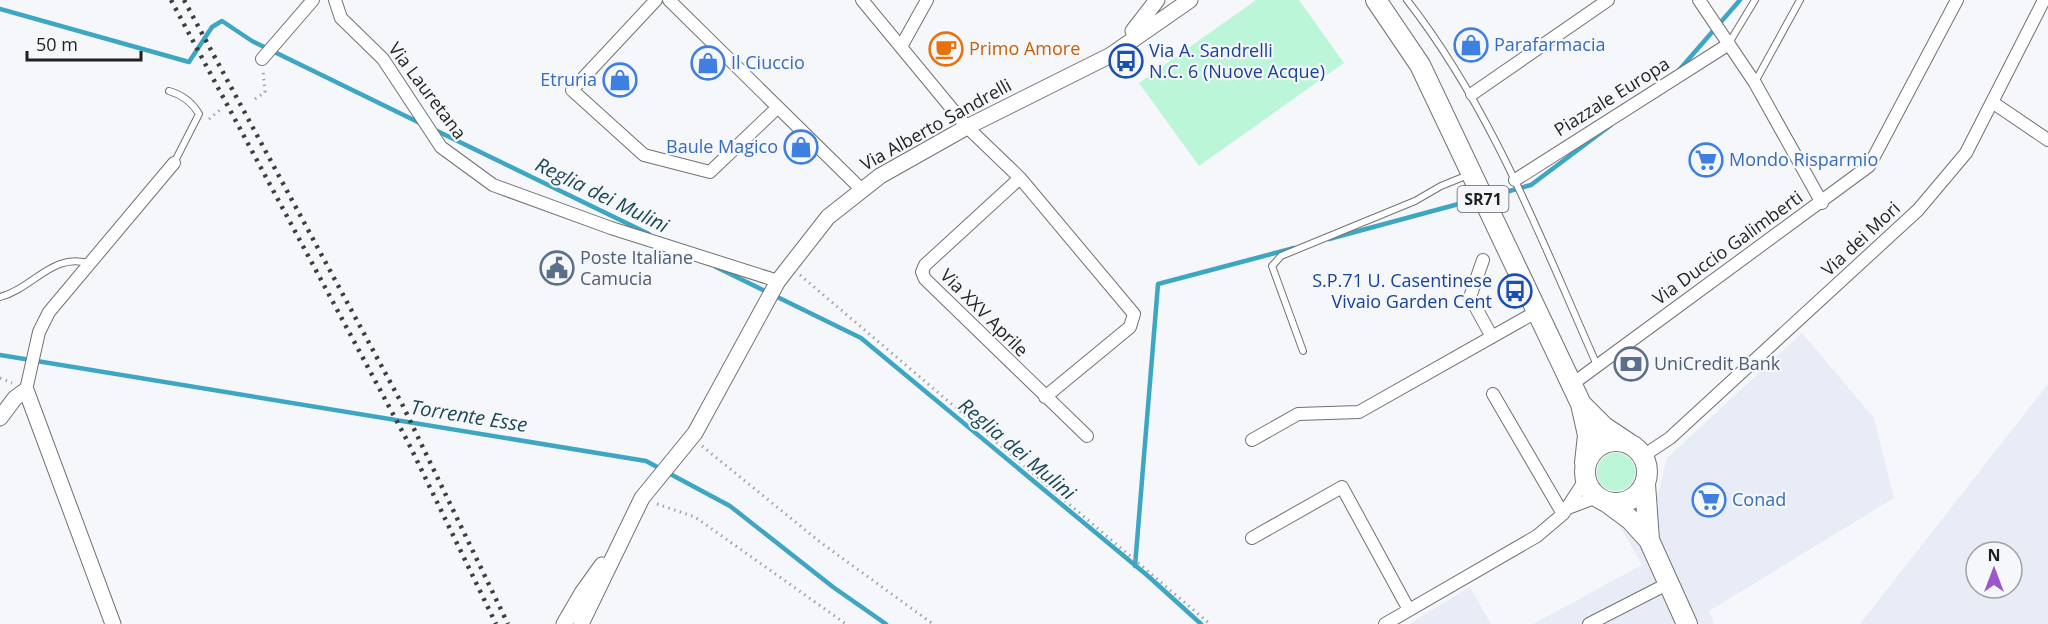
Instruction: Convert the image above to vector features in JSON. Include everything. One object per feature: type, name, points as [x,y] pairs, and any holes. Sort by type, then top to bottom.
[{"type":"main road","name":"SR71","points":[[1376,0],[1420,65],[1581,404],[1588,435],[1585,473]]},
{"type":"main road","name":"SR71","points":[[1581,404],[1604,427],[1643,456]]},
{"type":"main road","points":[[1628,443],[1606,442],[1589,455],[1585,473],[1603,500],[1630,520],[1649,540],[1687,624]]},
{"type":"main road","points":[[1643,456],[1647,475],[1645,484],[1649,540]]},
{"type":"main road","points":[[1603,500],[1626,502],[1634,498],[1645,484]]},
{"type":"street","points":[[262,59],[313,0]]},
{"type":"street","name":"Via Lauretana","points":[[335,0],[341,18],[383,59],[441,147],[493,185],[611,228],[778,281]]},
{"type":"street","points":[[656,0],[572,90],[644,155],[710,172],[777,108]]},
{"type":"street","name":"Via Alberto Sandrelli","points":[[669,0],[862,190],[880,176],[967,127],[1111,54],[1190,0]]},
{"type":"street","points":[[862,0],[902,45],[967,127],[1020,178],[1134,314],[1130,327],[1045,397]]},
{"type":"street","points":[[902,45],[927,0]]},
{"type":"street","name":"Via Alberto Sandrelli","points":[[1111,54],[1146,18],[1157,0]]},
{"type":"street","points":[[1472,94],[1608,0]]},
{"type":"street","points":[[1699,0],[1755,83],[1822,203]]},
{"type":"street","name":"Via Duccio Galimberti","points":[[1571,385],[1822,203],[1869,166],[1957,0]]},
{"type":"street","name":"Via dei Mori","points":[[1643,456],[1670,438],[1918,210],[1966,153],[2044,0]]},
{"type":"street","name":"Piazzale Europa","points":[[1515,180],[1729,44]]},
{"type":"street","points":[[1992,102],[2048,140]]},
{"type":"street","points":[[0,418],[27,384],[39,332],[50,312],[174,163]]},
{"type":"street","name":"Via XXV Aprile","points":[[1020,178],[925,265],[922,272],[925,279],[1087,436]]},
{"type":"street","points":[[581,624],[642,498],[693,435],[778,281],[828,217],[862,190]]},
{"type":"street","points":[[1483,260],[1470,297],[1491,337]]},
{"type":"street","points":[[1252,440],[1298,414],[1359,412],[1536,312]]},
{"type":"street","points":[[27,384],[112,624]]},
{"type":"street","points":[[1493,394],[1566,511]]},
{"type":"street","points":[[1384,624],[1537,536],[1566,511],[1585,473]]},
{"type":"street","points":[[1252,538],[1342,487],[1409,610]]},
{"type":"street","points":[[1566,511],[1603,500]]},
{"type":"street","points":[[564,624],[582,592],[624,533]]},
{"type":"street","points":[[1589,624],[1669,583]]},
{"type":"lane","points":[[1407,0],[1438,39],[1472,94],[1515,180],[1598,365]]},
{"type":"lane","points":[[1729,44],[1755,0]]},
{"type":"lane","points":[[1755,83],[1800,0]]},
{"type":"lane","points":[[169,91],[180,95],[194,105],[199,114],[174,163]]},
{"type":"lane","points":[[1303,351],[1272,266],[1281,256],[1415,201],[1441,186],[1471,174]]},
{"type":"lane","points":[[0,297],[10,294],[60,262],[77,259],[92,264]]},
{"type":"path","points":[[255,99],[265,92],[262,59]]},
{"type":"path","points":[[790,264],[808,285],[1160,579],[1210,624]]},
{"type":"path","points":[[693,435],[820,542],[933,624]]},
{"type":"path","points":[[642,498],[695,517],[846,624]]},
{"type":"shaded area","points":[[1802,333],[1874,418],[1894,498],[1709,611],[1714,624],[1533,624],[1642,565],[1618,523],[1657,498],[1667,458]]},
{"type":"shaded area","points":[[2048,384],[2048,624],[1860,624]]},
{"type":"shaded area","points":[[1470,587],[1491,624],[1409,624]]},
{"type":"green space","points":[[1256,0],[1299,0],[1344,63],[1199,166],[1139,83]]},
{"type":"green space","points":[[1616,453],[1629,459],[1635,472],[1629,485],[1616,491],[1603,485],[1597,472],[1603,459]]},
{"type":"waterway","points":[[1680,69],[1740,0]]},
{"type":"waterway","name":"Reglia dei Mulini","points":[[0,9],[189,62],[212,27],[222,21],[252,41],[422,124]]},
{"type":"waterway","points":[[1488,197],[1531,185],[1611,125]]},
{"type":"waterway","name":"Reglia dei Mulini","points":[[433,129],[649,234]]},
{"type":"waterway","points":[[1329,239],[1477,199]]},
{"type":"waterway","points":[[1135,566],[1158,284],[1294,248]]},
{"type":"waterway","name":"Reglia dei Mulini","points":[[716,267],[861,338],[1148,576],[1201,624]]},
{"type":"waterway","name":"Torrente Esse","points":[[0,355],[646,461],[730,506],[833,587],[886,624]]},
{"type":"railway","points":[[171,0],[408,442],[496,624]]},
{"type":"railway","points":[[184,0],[402,404],[508,624]]},
{"type":"place","name":"Parafarmacia","points":[[1471,45]]},
{"type":"place","name":"Primo Amore","points":[[946,49]]},
{"type":"place","name":"Via A. Sandrelli N.C. 6 (Nuove Acque)","points":[[1126,61]]},
{"type":"place","name":"Il Ciuccio","points":[[708,63]]},
{"type":"place","name":"Etruria","points":[[620,80]]},
{"type":"place","name":"Baule Magico","points":[[801,147]]},
{"type":"place","name":"Mondo Risparmio","points":[[1706,160]]},
{"type":"place","name":"Poste Italiane Camucia","points":[[557,268]]},
{"type":"place","name":"S.P.71 U. Casentinese Vivaio Garden Cent","points":[[1515,291]]},
{"type":"place","name":"UniCredit Bank","points":[[1631,364]]},
{"type":"place","name":"Conad","points":[[1709,500]]}]
